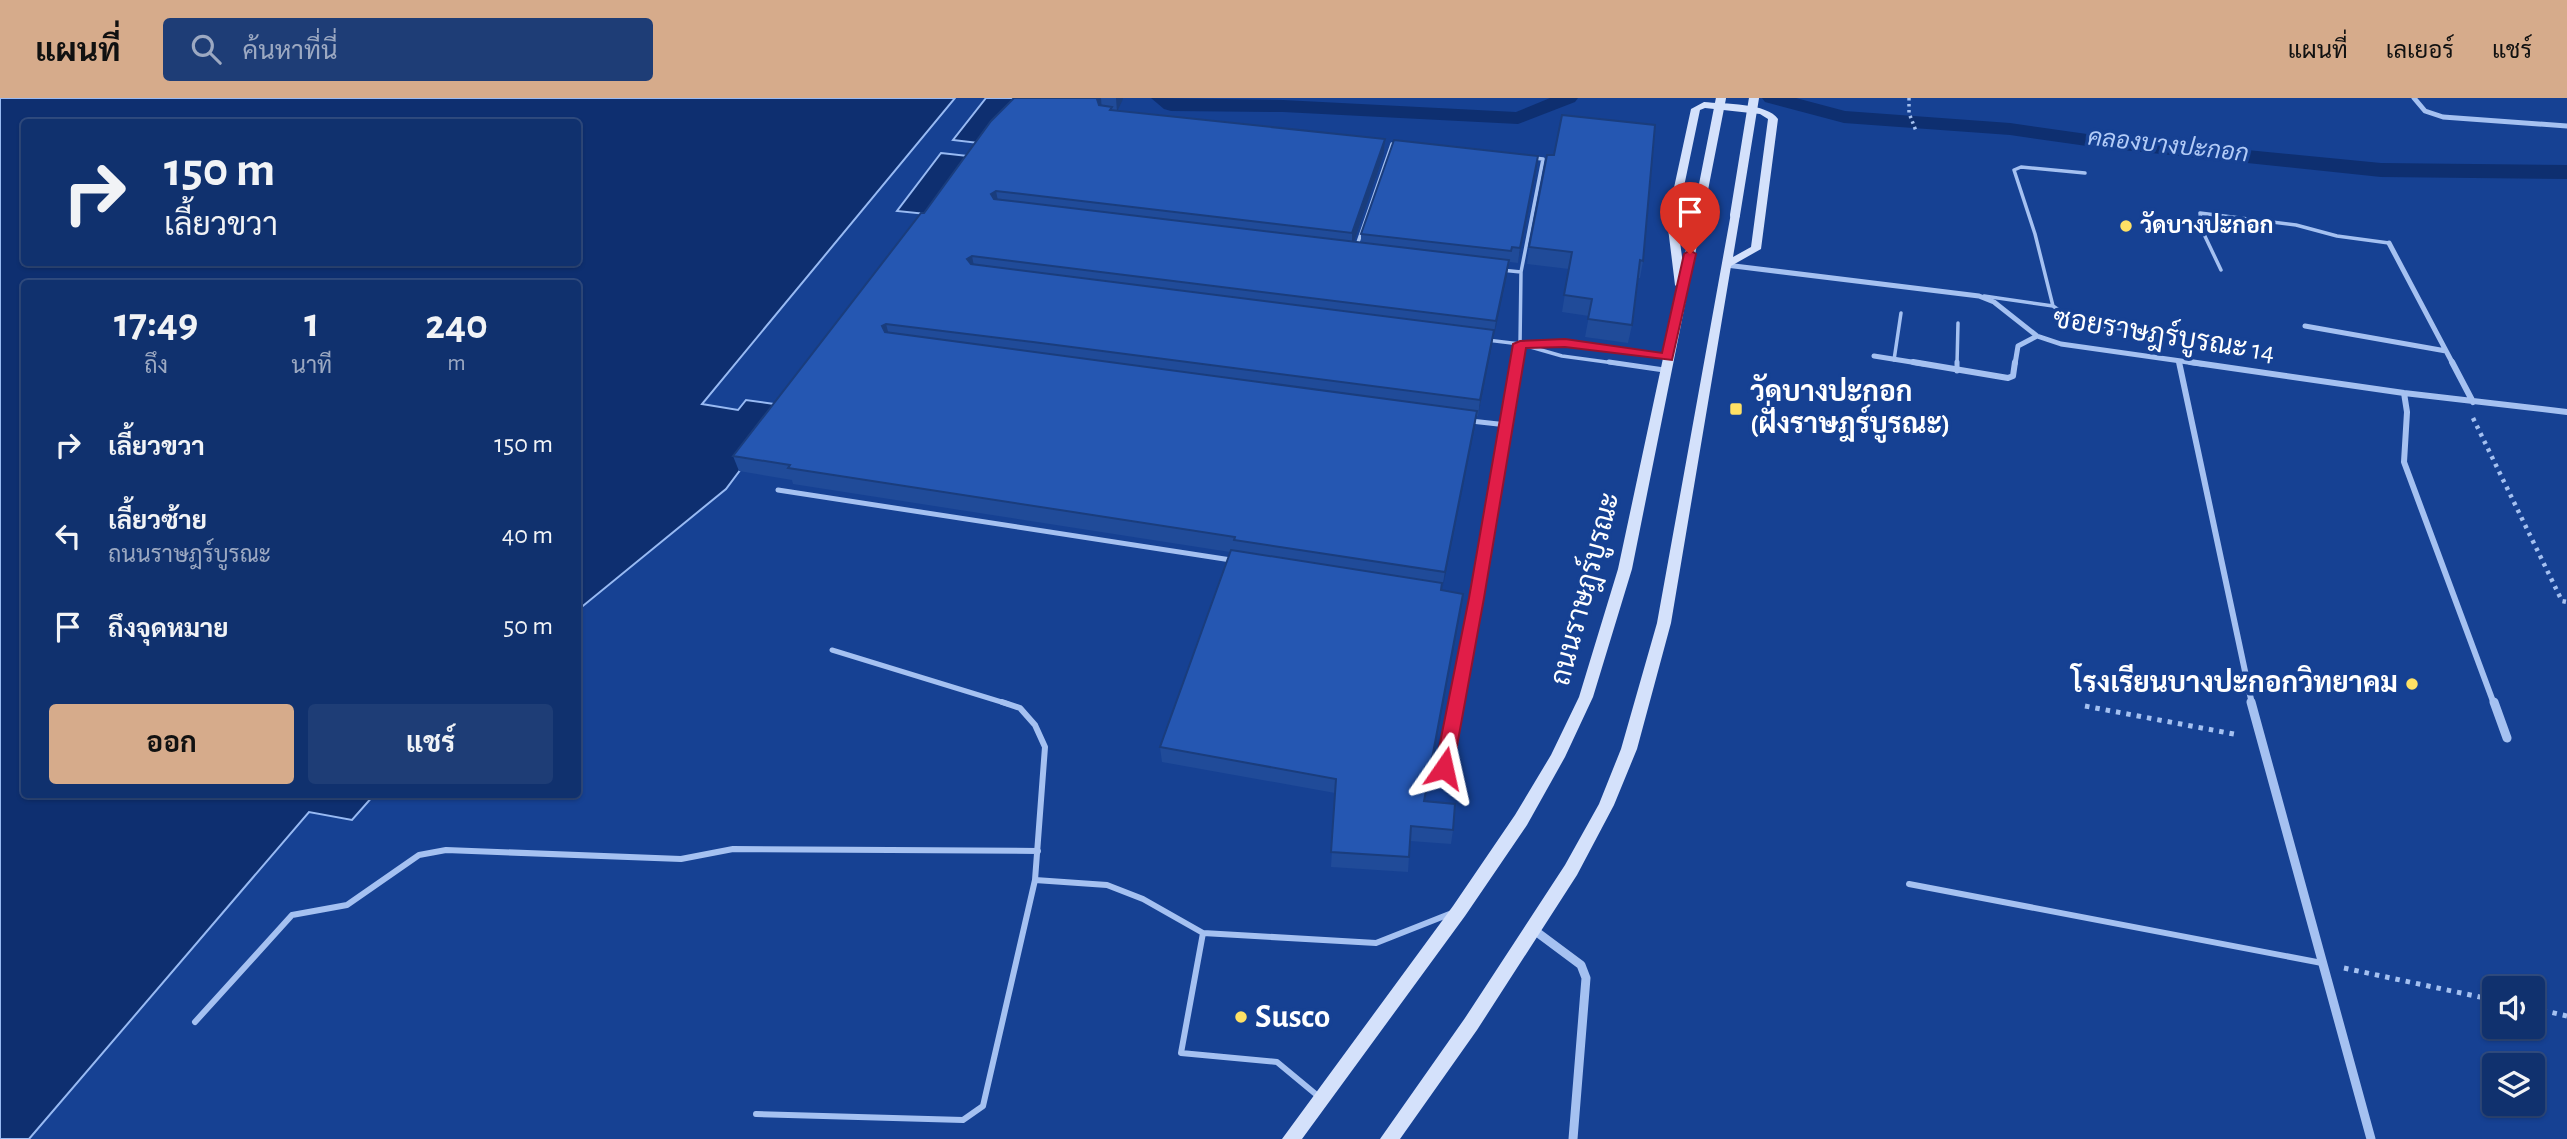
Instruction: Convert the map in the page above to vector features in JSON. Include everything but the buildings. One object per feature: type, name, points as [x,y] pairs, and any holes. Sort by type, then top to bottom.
[{"type":"main road","name":"ถนนราษฎร์บูรณะ","points":[[1291,1139],[1459,911],[1521,820],[1558,757],[1586,697],[1625,569],[1721,98]]},
{"type":"main road","points":[[1389,1139],[1534,930],[1571,870],[1606,805],[1629,748],[1649,686],[1664,623],[1754,98]]},
{"type":"main road","points":[[1681,297],[1672,220],[1696,109],[1704,105],[1762,111],[1770,114],[1773,119],[1756,249],[1726,265]]},
{"type":"street","points":[[2414,98],[2425,111],[2443,117],[2567,126]]},
{"type":"street","points":[[2389,243],[2473,402]]},
{"type":"street","name":"ซอยราษฎร์บูรณะ 14","points":[[1726,265],[1979,296],[1994,302],[2037,336],[2061,344],[2404,394],[2567,412]]},
{"type":"street","points":[[2305,326],[2446,351]]},
{"type":"street","points":[[1874,356],[2001,378],[2013,376],[2018,346],[2037,336]]},
{"type":"street","points":[[2179,362],[2259,738],[2371,1139]]},
{"type":"street","points":[[2404,394],[2407,412],[2404,462],[2508,738]]},
{"type":"street","points":[[1534,930],[1581,965],[1586,978],[1573,1139]]},
{"type":"lane","points":[[1355,251],[1392,144],[1378,143]]},
{"type":"lane","points":[[1444,768],[1520,344],[1521,272],[1543,159],[1529,158]]},
{"type":"lane","points":[[2053,306],[2035,234],[2014,170],[2021,167],[2085,173]]},
{"type":"lane","points":[[2221,270],[2202,230],[2200,213],[2296,225],[2337,236],[2389,243]]},
{"type":"lane","points":[[1493,269],[1521,272]]},
{"type":"lane","points":[[1979,296],[2053,306],[2062,314],[2078,321],[2148,331]]},
{"type":"lane","points":[[1894,360],[1901,313]]},
{"type":"lane","points":[[1957,371],[1958,323]]},
{"type":"lane","points":[[1479,339],[1520,344],[1565,343],[1666,364]]},
{"type":"lane","points":[[1520,344],[1562,356],[1666,364]]},
{"type":"lane","points":[[1465,420],[1507,425]]},
{"type":"lane","points":[[778,490],[1244,562]]},
{"type":"lane","points":[[1463,596],[1476,598]]},
{"type":"lane","points":[[756,1114],[962,1120],[983,1106],[1035,880],[1045,747],[1035,725],[1020,708],[832,650]]},
{"type":"lane","points":[[195,1022],[292,915],[347,905],[419,855],[446,850],[681,859],[733,849],[1038,851]]},
{"type":"lane","points":[[1035,880],[1107,885],[1143,899],[1203,933],[1376,943],[1459,911]]},
{"type":"lane","points":[[1909,884],[2322,963]]},
{"type":"lane","points":[[1203,933],[1181,1053],[1277,1062],[1321,1098]]},
{"type":"path","points":[[1909,98],[1909,113],[1916,131]]},
{"type":"path","points":[[2465,401],[2562,601],[2567,602]]},
{"type":"path","points":[[2085,706],[2259,738]]},
{"type":"path","points":[[2322,963],[2482,997]]},
{"type":"path","points":[[2545,1011],[2567,1016]]},
{"type":"water","points":[[0,98],[955,98],[702,404],[738,410],[746,400],[788,406],[726,489],[581,608],[581,280],[21,280],[21,798],[371,798],[352,820],[309,812],[29,1139],[0,1139]]},
{"type":"water","points":[[986,98],[1029,98],[987,144],[953,140]]},
{"type":"water","points":[[941,153],[977,157],[936,215],[897,211]]},
{"type":"waterway","name":"คลองบางปะกอก","points":[[1161,98],[1171,105],[1283,106],[1518,118],[1568,98]]},
{"type":"waterway","name":"คลองบางปะกอก","points":[[1772,98],[1844,117],[2010,129],[2094,141],[2381,170],[2567,172]]},
{"type":"place","name":"วัดบางปะกอก","points":[[2126,226]]},
{"type":"place","name":"วัดบางปะกอก (ฝั่งราษฎร์บูรณะ)","points":[[1736,409]]},
{"type":"place","name":"โรงเรียนบางปะกอกวิทยาคม","points":[[2412,684]]},
{"type":"place","name":"Susco","points":[[1241,1017]]},
{"type":"route","points":[[1444,768],[1520,344],[1565,343],[1667,358],[1690,254]]}]
